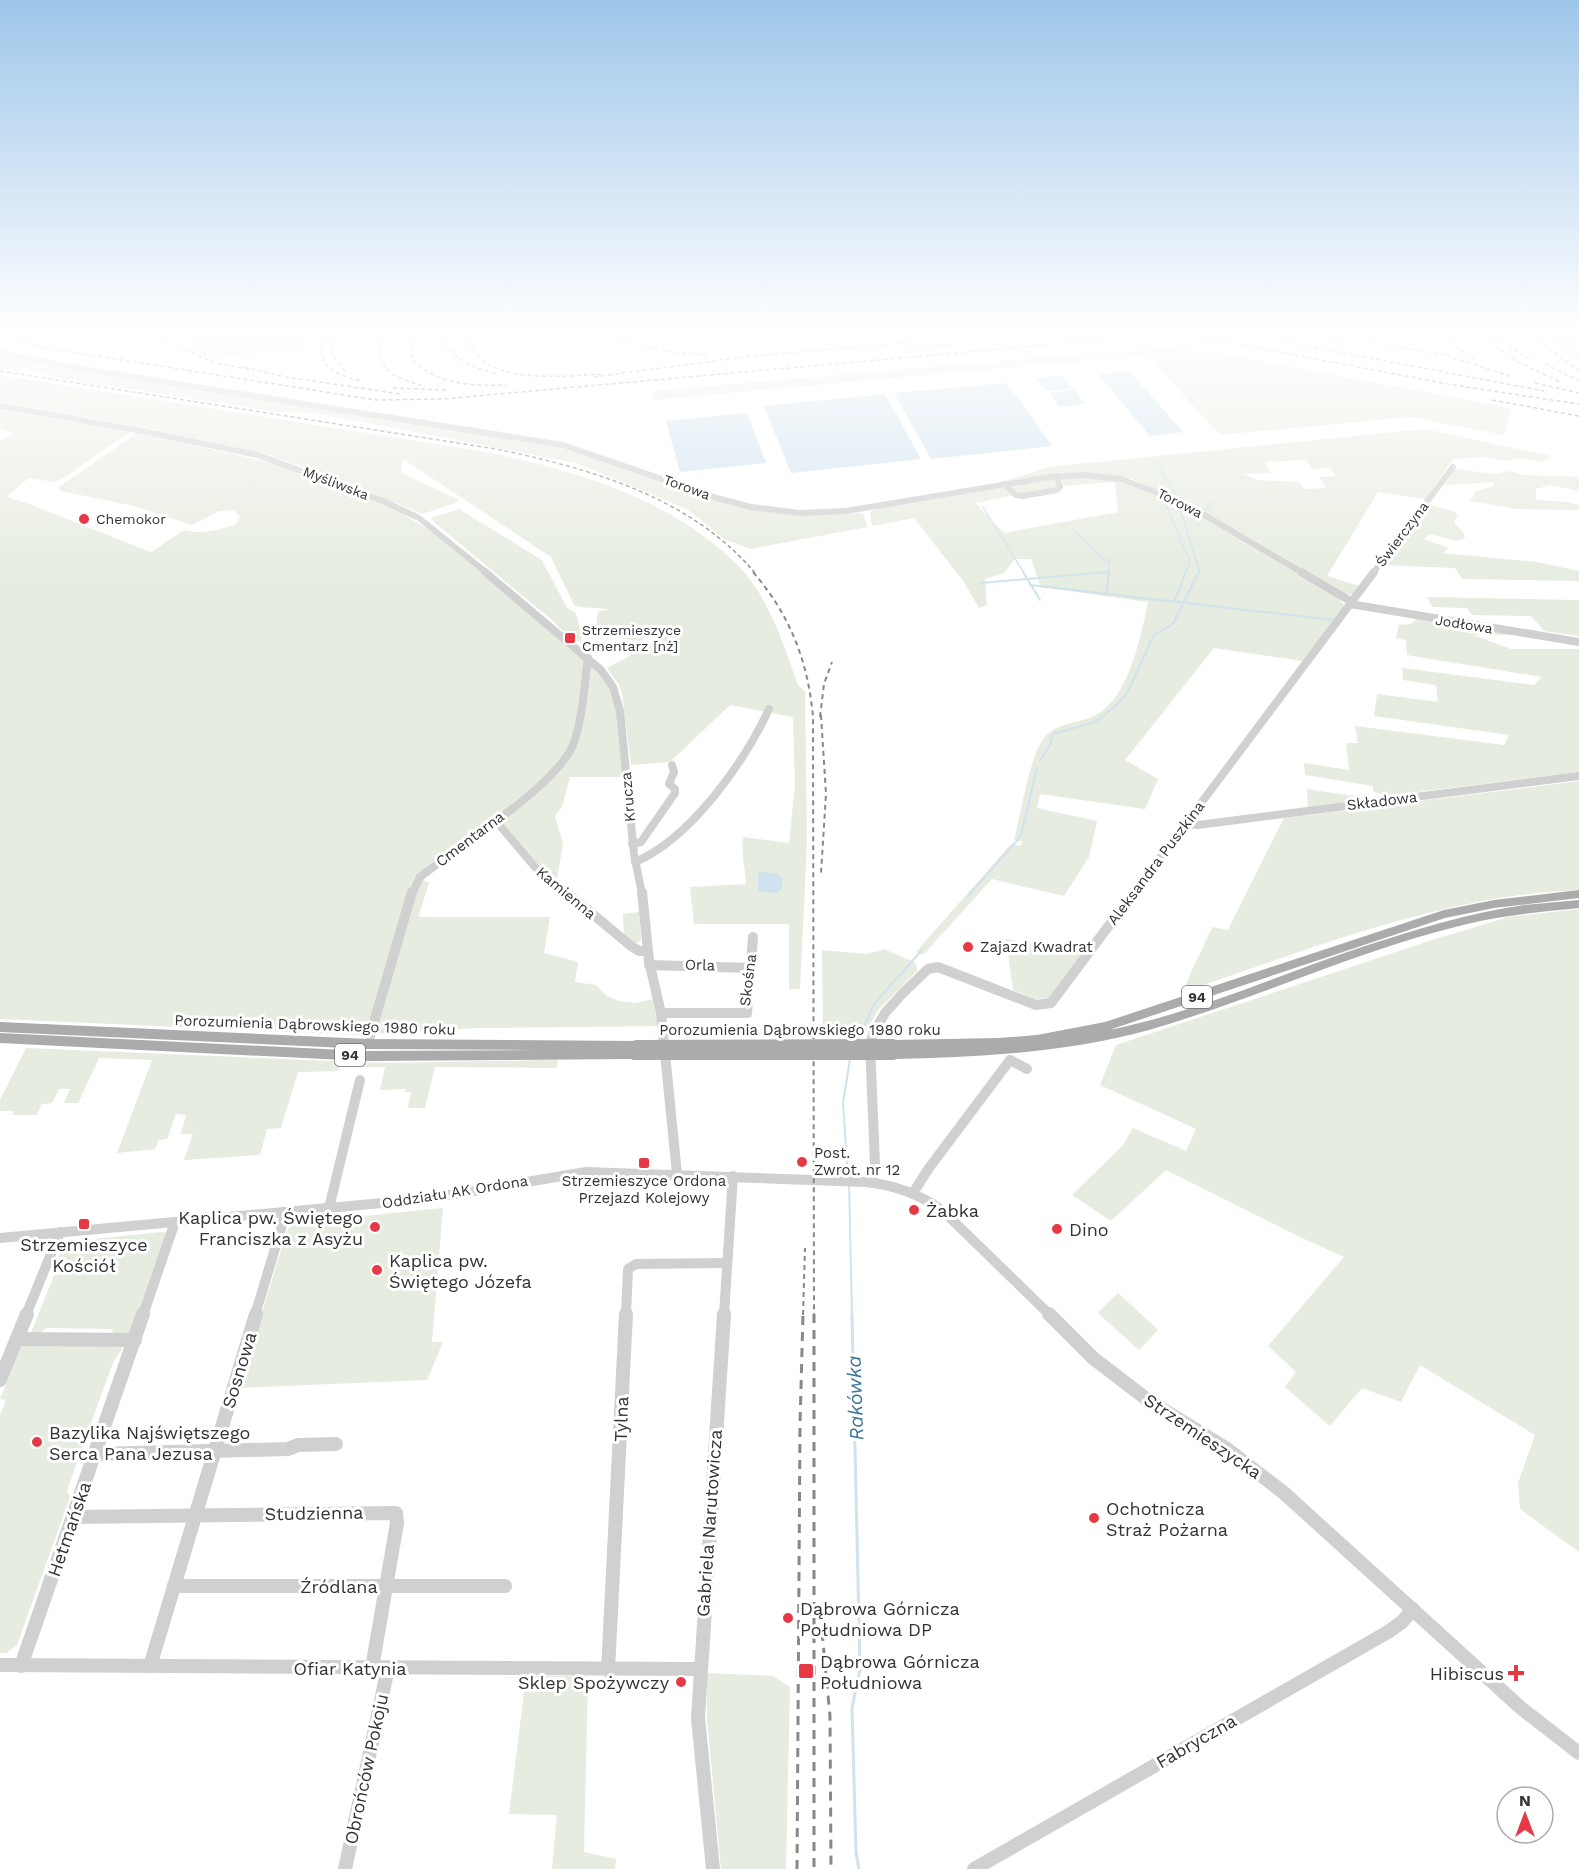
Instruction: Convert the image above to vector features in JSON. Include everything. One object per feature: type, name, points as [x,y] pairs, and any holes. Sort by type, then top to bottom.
[{"type":"main road","name":"Porozumienia Dąbrowskiego 1980 roku","points":[[893,1050],[1037,1040],[1105,1027],[1444,914],[1494,904],[1579,894]]},
{"type":"main road","name":"Porozumienia Dąbrowskiego 1980 roku","points":[[0,1038],[364,1056],[635,1050],[1001,1052],[1040,1048],[1109,1035],[1170,1019],[1453,922],[1518,910],[1579,904]]},
{"type":"main road","name":"Porozumienia Dąbrowskiego 1980 roku","points":[[0,1027],[368,1044],[635,1050]]},
{"type":"street","name":"Myśliwska","points":[[54,416],[258,455],[383,501],[432,527],[588,658]]},
{"type":"street","name":"Torowa","points":[[384,416],[578,448],[717,498],[772,511],[811,513],[846,511],[1057,476],[1111,477],[1154,489],[1182,502],[1351,603]]},
{"type":"street","name":"Świerczyna","points":[[1351,603],[1453,467]]},
{"type":"street","points":[[1004,484],[1016,495],[1022,496],[1057,489],[1060,487],[1057,476]]},
{"type":"street","name":"Jodłowa","points":[[1351,603],[1579,642]]},
{"type":"street","name":"Aleksandra Puszkina","points":[[873,1182],[875,1160],[870,1045],[873,1032],[883,1017],[928,969],[938,967],[1036,1005],[1051,1003],[1351,603]]},
{"type":"street","name":"Cmentarna","points":[[370,1036],[414,886],[420,877],[550,778],[569,753],[578,726],[588,658]]},
{"type":"street","name":"Krucza","points":[[588,658],[607,678],[616,696],[632,844],[641,842],[676,792],[669,784],[674,772],[672,765]]},
{"type":"street","points":[[635,862],[647,858],[679,834],[691,821],[747,747],[769,709]]},
{"type":"street","name":"Składowa","points":[[1185,824],[1198,825],[1579,776]]},
{"type":"street","name":"Kamienna","points":[[496,821],[534,866],[552,882],[631,946],[639,951],[647,951]]},
{"type":"street","points":[[632,844],[642,892],[647,951],[662,1013],[677,1174]]},
{"type":"street","name":"Skośna","points":[[662,1013],[747,1012],[753,937]]},
{"type":"street","name":"Orla","points":[[650,966],[662,964],[750,968]]},
{"type":"street","points":[[914,1193],[929,1168],[1010,1060],[1027,1069]]},
{"type":"street","points":[[329,1208],[360,1080]]},
{"type":"street","name":"Oddziału AK Ordona","points":[[0,1238],[434,1198],[578,1173],[802,1179]]},
{"type":"street","name":"Gabriela Narutowicza","points":[[713,1869],[698,1718],[699,1669],[732,1176]]},
{"type":"street","name":"Strzemieszycka","points":[[802,1179],[873,1182],[914,1193],[938,1206],[957,1221],[1078,1345],[1099,1363],[1149,1401],[1227,1449],[1276,1486],[1521,1708],[1579,1753]]},
{"type":"street","name":"Sosnowa","points":[[150,1666],[286,1212]]},
{"type":"street","name":"Hetmańska","points":[[21,1666],[176,1222]]},
{"type":"street","points":[[0,1380],[60,1232]]},
{"type":"street","name":"Tylna","points":[[608,1670],[628,1269],[636,1264],[726,1263]]},
{"type":"street","points":[[17,1338],[135,1340]]},
{"type":"street","points":[[95,1454],[288,1449],[298,1445],[336,1444]]},
{"type":"street","name":"Studzienna","points":[[73,1517],[394,1512],[398,1516],[372,1668]]},
{"type":"street","name":"Źródlana","points":[[174,1586],[505,1586]]},
{"type":"street","name":"Fabryczna","points":[[974,1869],[1388,1632],[1402,1622],[1413,1609]]},
{"type":"street","name":"Ofiar Katynia","points":[[0,1665],[699,1669]]},
{"type":"street","name":"Obrońców Pokoju","points":[[345,1869],[388,1668]]},
{"type":"shaded area","points":[[0,416],[37,416],[130,432],[65,477],[54,482],[29,478],[6,497],[151,552],[184,530],[203,532],[216,530],[235,525],[240,517],[234,510],[219,511],[192,525],[134,506],[61,491],[59,487],[137,433],[278,464],[391,507],[438,535],[592,665],[608,684],[617,712],[623,777],[570,777],[562,807],[555,816],[563,844],[557,879],[553,881],[536,866],[497,821],[421,879],[429,883],[418,917],[550,917],[544,953],[578,962],[575,982],[596,985],[607,996],[619,1001],[635,1003],[653,999],[658,1026],[476,1028],[358,1035],[0,1019],[0,441],[14,434],[0,428]]},
{"type":"shaded area","points":[[80,416],[260,416],[492,453],[593,480],[626,493],[688,525],[716,546],[742,570],[761,596],[776,625],[798,685],[805,692],[807,841],[800,989],[789,989],[789,924],[694,924],[690,887],[746,884],[743,837],[789,843],[795,785],[793,717],[730,705],[670,762],[631,765],[622,694],[619,685],[607,668],[663,638],[654,633],[639,641],[595,635],[598,611],[609,610],[574,605],[551,557],[403,459],[401,473],[459,500],[422,514],[340,480],[263,453]]},
{"type":"shaded area","points":[[332,416],[376,416],[580,451],[725,503],[828,514],[861,513],[864,515],[867,527],[750,549],[724,539],[687,509],[576,463]]},
{"type":"shaded area","points":[[1203,416],[1509,416],[1504,435],[1411,417],[1220,435]]},
{"type":"shaded area","points":[[1425,429],[1551,456],[1543,462],[1517,458],[1510,461],[1484,457],[1453,459],[1425,499],[1378,492],[1327,576],[1359,586],[1352,595],[1339,593],[1188,503],[1132,479],[1116,476],[1050,475],[1004,481],[1049,467]],"holes":[[[1306,460],[1312,469],[1330,468],[1336,476],[1319,477],[1326,488],[1304,489],[1299,482],[1258,480],[1243,474],[1271,473],[1265,462]]]},
{"type":"shaded area","points":[[1454,469],[1495,474],[1510,471],[1522,475],[1579,477],[1579,491],[1549,485],[1536,489],[1536,500],[1568,502],[1579,505],[1579,510],[1516,509],[1470,501],[1476,491],[1494,486],[1494,482],[1445,485]]},
{"type":"shaded area","points":[[1061,477],[1103,479],[1137,485],[1188,508],[1339,598],[1344,605],[1303,661],[1214,648],[1125,760],[1158,779],[1145,809],[1040,794],[1037,808],[1097,821],[1089,857],[1064,896],[992,879],[923,955],[916,952],[1011,844],[1021,846],[1022,841],[1014,840],[1030,772],[1039,747],[1044,738],[1055,729],[1094,716],[1106,708],[1116,696],[1132,665],[1148,602],[1041,587],[1031,559],[1015,559],[1004,573],[985,579],[987,605],[979,608],[964,582],[914,518],[872,526],[870,513],[874,509],[1055,479],[1057,487],[975,503],[1004,533],[1118,512],[1115,482],[1063,486]]},
{"type":"shaded area","points":[[1427,504],[1453,511],[1458,515],[1454,523],[1463,532],[1465,538],[1457,541],[1430,534],[1424,539],[1449,548],[1442,553],[1537,562],[1579,571],[1579,581],[1462,579],[1455,568],[1382,565]]},
{"type":"shaded area","points":[[459,509],[542,560],[567,608],[575,612],[581,630],[581,642],[565,633],[547,615],[431,518]]},
{"type":"shaded area","points":[[1427,597],[1579,600],[1579,636],[1544,631],[1531,616],[1472,615],[1467,608],[1432,607]]},
{"type":"shaded area","points":[[1419,617],[1518,635],[1473,635],[1511,649],[1579,649],[1579,772],[1386,796],[1373,791],[1373,786],[1305,775],[1304,763],[1349,770],[1346,743],[1358,743],[1355,726],[1504,745],[1509,735],[1374,716],[1377,694],[1438,702],[1436,685],[1403,680],[1402,668],[1534,685],[1542,677],[1407,655],[1406,640],[1396,638],[1399,625],[1411,624]]},
{"type":"shaded area","points":[[1579,781],[1579,890],[1528,894],[1428,913],[1329,942],[1183,992],[1212,927],[1228,930],[1284,818]]},
{"type":"shaded area","points":[[1307,789],[1372,799],[1308,807]]},
{"type":"shaded area","points":[[1579,909],[1579,1552],[1520,1509],[1518,1483],[1535,1435],[1420,1365],[1401,1402],[1362,1388],[1330,1426],[1285,1387],[1296,1372],[1268,1346],[1344,1257],[1166,1170],[1111,1221],[1072,1195],[1123,1145],[1133,1128],[1186,1151],[1196,1129],[1100,1085],[1116,1045],[1508,917]]},
{"type":"shaded area","points":[[639,912],[641,940],[635,944],[624,936],[623,914]]},
{"type":"shaded area","points":[[1006,939],[1083,953],[1049,998],[1035,999],[1013,990]]},
{"type":"shaded area","points":[[884,949],[916,963],[917,971],[878,1010],[863,1038],[823,1038],[822,950],[867,954]]},
{"type":"shaded area","points":[[26,1048],[379,1063],[558,1060],[556,1068],[435,1067],[425,1108],[408,1108],[411,1092],[405,1092],[405,1089],[380,1090],[385,1067],[339,1067],[338,1071],[298,1072],[281,1128],[267,1129],[260,1155],[184,1160],[193,1134],[181,1134],[186,1115],[176,1114],[167,1139],[159,1140],[155,1149],[117,1153],[152,1060],[99,1058],[78,1103],[64,1103],[70,1089],[59,1089],[52,1103],[42,1104],[37,1115],[12,1115],[14,1111],[0,1111],[0,1100]]},
{"type":"shaded area","points":[[443,1208],[432,1342],[443,1342],[427,1380],[239,1388],[287,1230],[295,1223]]},
{"type":"shaded area","points":[[168,1233],[132,1333],[111,1336],[113,1329],[46,1328],[39,1335],[30,1335],[65,1242]]},
{"type":"shaded area","points":[[1118,1293],[1158,1330],[1139,1350],[1098,1313]]},
{"type":"shaded area","points":[[23,1343],[124,1344],[113,1363],[67,1491],[70,1497],[17,1645],[6,1653],[0,1653],[0,1416],[6,1400],[0,1399]]},
{"type":"shaded area","points":[[707,1673],[773,1676],[790,1687],[786,1869],[721,1869],[707,1720]]},
{"type":"shaded area","points":[[526,1676],[588,1676],[584,1852],[616,1859],[615,1869],[552,1869],[557,1815],[509,1814]]},
{"type":"water","points":[[714,416],[748,416],[766,463],[680,472],[666,421]]},
{"type":"water","points":[[768,416],[897,416],[921,459],[791,473]]},
{"type":"water","points":[[907,416],[1031,416],[1052,446],[931,459]]},
{"type":"water","points":[[1133,416],[1169,416],[1183,432],[1150,436]]},
{"type":"water","points":[[761,872],[777,873],[782,878],[782,888],[776,893],[758,891],[758,874]]},
{"type":"waterway","name":"Rakówka","points":[[1153,458],[1176,495],[1174,496]]},
{"type":"waterway","name":"Rakówka","points":[[1169,499],[1165,501],[1166,505],[1190,562],[1185,573]]},
{"type":"waterway","name":"Rakówka","points":[[1199,509],[1206,510],[1211,501]]},
{"type":"waterway","points":[[983,507],[1024,573]]},
{"type":"waterway","name":"Rakówka","points":[[1189,509],[1180,509],[1200,573]]},
{"type":"waterway","points":[[1073,530],[1109,564]]},
{"type":"waterway","points":[[1108,573],[1110,559]]},
{"type":"waterway","points":[[1023,572],[1027,579]]},
{"type":"waterway","points":[[1027,579],[1108,572],[1093,573]]},
{"type":"waterway","points":[[1106,594],[1109,572]]},
{"type":"waterway","name":"Rakówka","points":[[1174,602],[1186,572]]},
{"type":"waterway","name":"Rakówka","points":[[1184,603],[1199,572]]},
{"type":"waterway","points":[[980,583],[1027,579]]},
{"type":"waterway","points":[[1027,579],[1031,585]]},
{"type":"waterway","points":[[1031,585],[1106,594]]},
{"type":"waterway","points":[[1031,585],[1040,600]]},
{"type":"waterway","points":[[1106,594],[1174,602]]},
{"type":"waterway","points":[[1174,602],[1184,603]]},
{"type":"waterway","name":"Rakówka","points":[[1040,760],[1050,746],[1053,734],[1095,722],[1117,705],[1128,691],[1154,635],[1173,624],[1184,603]]},
{"type":"waterway","points":[[1184,603],[1333,620]]},
{"type":"waterway","name":"Rakówka","points":[[968,896],[1021,836],[1037,768]]},
{"type":"waterway","name":"Rakówka","points":[[858,1040],[874,1004],[922,950]]},
{"type":"waterway","name":"Rakówka","points":[[848,1178],[843,1103],[850,1059]]},
{"type":"waterway","name":"Rakówka","points":[[849,1183],[852,1315]]},
{"type":"waterway","name":"Rakówka","points":[[852,1314],[860,1669],[852,1708],[856,1853],[859,1869]]},
{"type":"railway","points":[[288,416],[496,449],[602,477],[669,505],[701,524],[755,573]]},
{"type":"railway","points":[[753,572],[777,605],[795,640],[807,677],[813,717],[814,1315]]},
{"type":"railway","points":[[820,717],[824,684],[832,662]]},
{"type":"railway","points":[[821,715],[826,794],[821,873]]},
{"type":"railway","points":[[803,1315],[805,1248]]},
{"type":"railway","points":[[797,1869],[803,1314]]},
{"type":"railway","points":[[814,1315],[814,1869]]},
{"type":"railway","points":[[822,1632],[830,1716],[831,1869]]},
{"type":"place","name":"Chemokor","points":[[84,519]]},
{"type":"place","name":"Strzemieszyce Cmentarz [nż]","points":[[570,638]]},
{"type":"place","name":"Zajazd Kwadrat","points":[[968,947]]},
{"type":"place","name":"Post. Zwrot. nr 12","points":[[802,1162]]},
{"type":"place","name":"Strzemieszyce Ordona Przejazd Kolejowy","points":[[644,1163]]},
{"type":"place","name":"Żabka","points":[[914,1210]]},
{"type":"place","name":"Strzemieszyce Kościół","points":[[84,1224]]},
{"type":"place","name":"Kaplica pw. Świętego Franciszka z Asyżu","points":[[375,1227]]},
{"type":"place","name":"Dino","points":[[1057,1229]]},
{"type":"place","name":"Kaplica pw. Świętego Józefa","points":[[377,1270]]},
{"type":"place","name":"Bazylika Najświętszego Serca Pana Jezusa","points":[[37,1442]]},
{"type":"place","name":"Ochotnicza Straż Pożarna","points":[[1094,1518]]},
{"type":"place","name":"Dąbrowa Górnicza Południowa DP","points":[[788,1618]]},
{"type":"place","name":"Dąbrowa Górnicza Południowa","points":[[806,1671]]},
{"type":"place","name":"Hibiscus","points":[[1516,1673]]},
{"type":"place","name":"Sklep Spożywczy","points":[[681,1682]]}]
